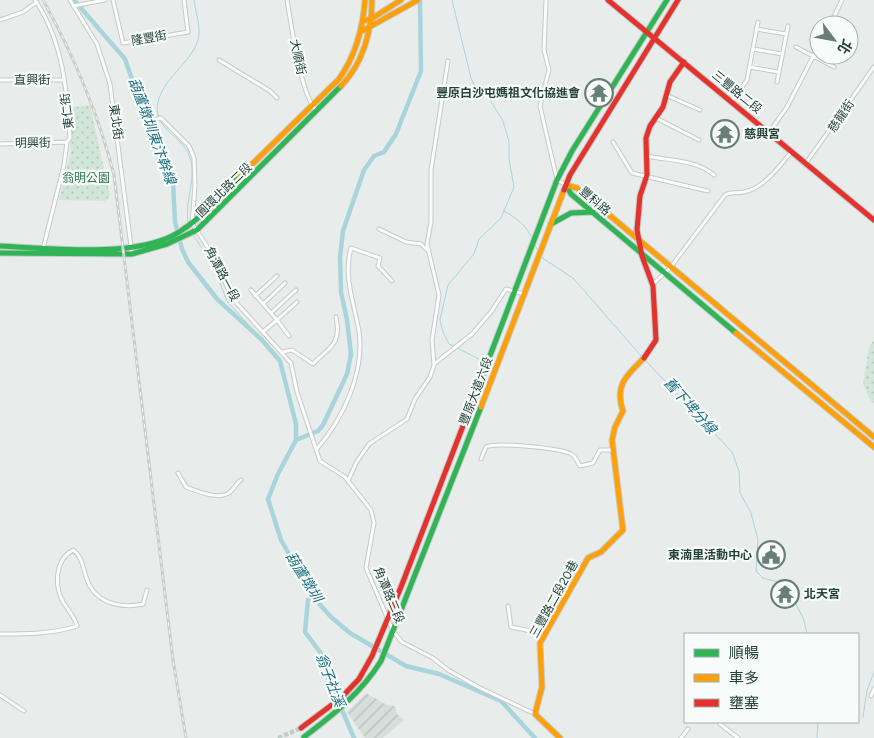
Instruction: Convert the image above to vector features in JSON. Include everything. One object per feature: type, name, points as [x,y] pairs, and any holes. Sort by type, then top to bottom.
[{"type":"street","name":"東北街","points":[[70,0],[97,44],[110,84],[132,254]]},
{"type":"street","points":[[74,5],[105,0]]},
{"type":"street","name":"隆豐街","points":[[113,0],[122,43],[188,32],[184,0]]},
{"type":"street","name":"大順街","points":[[287,0],[302,76],[312,107]]},
{"type":"street","name":"圓環北路二段","points":[[0,246],[132,247],[166,242],[192,223],[335,84],[348,67],[362,31],[365,0]]},
{"type":"street","name":"圓環北路二段","points":[[0,253],[132,254],[197,230],[317,111],[353,70],[370,28],[372,0]]},
{"type":"street","points":[[363,21],[371,19],[401,0]]},
{"type":"street","points":[[362,31],[418,0]]},
{"type":"street","points":[[546,0],[544,50],[549,70],[540,106],[557,180],[566,185]]},
{"type":"street","name":"三豐路二段","points":[[608,0],[622,8],[646,32],[770,131],[874,220]]},
{"type":"street","name":"豐原大道六段","points":[[301,728],[342,698],[359,678],[372,656],[389,618],[557,180],[667,0]]},
{"type":"street","name":"豐原大道六段","points":[[304,736],[344,707],[370,679],[381,660],[566,185],[582,153],[678,0]]},
{"type":"street","points":[[835,15],[842,0]]},
{"type":"street","points":[[0,20],[23,12],[36,1]]},
{"type":"street","name":"東仁街","points":[[36,1],[59,48],[70,138],[67,142],[64,165],[42,253]]},
{"type":"street","points":[[732,101],[747,80],[758,22]]},
{"type":"street","points":[[777,82],[788,26]]},
{"type":"street","points":[[756,29],[786,34]]},
{"type":"street","points":[[796,47],[809,54]]},
{"type":"street","points":[[753,49],[782,54]]},
{"type":"street","points":[[219,60],[270,91],[277,98]]},
{"type":"street","points":[[347,482],[369,444],[406,419],[415,399],[430,377],[434,364],[432,340],[439,295],[427,250],[431,222],[431,170],[448,61]]},
{"type":"street","name":"三豐路二段20巷","points":[[535,714],[542,687],[539,651],[541,640],[588,558],[601,552],[623,530],[612,450],[612,435],[623,411],[618,397],[627,373],[654,347],[656,340],[652,284],[638,240],[640,196],[647,175],[647,135],[666,95],[670,82],[684,62]]},
{"type":"street","points":[[770,131],[787,108],[809,64]]},
{"type":"street","points":[[830,65],[834,67]]},
{"type":"street","points":[[749,67],[779,72]]},
{"type":"street","name":"慈龍街","points":[[806,163],[874,67]]},
{"type":"street","name":"直興街","points":[[0,80],[63,80]]},
{"type":"street","points":[[666,95],[700,110]]},
{"type":"street","points":[[312,107],[317,111]]},
{"type":"street","points":[[159,118],[188,146],[194,158],[195,186],[192,223]]},
{"type":"street","points":[[656,118],[700,140]]},
{"type":"street","name":"明興街","points":[[0,144],[67,142]]},
{"type":"street","points":[[613,142],[632,173],[647,175],[708,191]]},
{"type":"street","points":[[652,284],[670,268],[725,195],[744,192],[757,186],[774,174],[792,151]]},
{"type":"street","points":[[647,156],[675,159],[705,167],[714,175]]},
{"type":"street","name":"豐科路","points":[[566,185],[571,194],[594,212],[642,256],[874,447]]},
{"type":"street","name":"豐科路","points":[[566,185],[577,188],[670,268],[874,437]]},
{"type":"street","points":[[550,225],[571,213],[594,212]]},
{"type":"street","name":"角潭路一段","points":[[192,223],[214,257],[232,298],[264,331],[291,363],[315,449]]},
{"type":"street","points":[[379,229],[406,242],[421,244],[427,250]]},
{"type":"street","points":[[315,449],[348,400],[359,364],[358,330],[350,294],[349,256],[351,248],[380,258],[378,266],[392,281]]},
{"type":"street","points":[[255,296],[277,276]]},
{"type":"street","points":[[263,304],[285,283]]},
{"type":"street","points":[[434,364],[472,334],[491,312],[506,289],[524,294]]},
{"type":"street","points":[[251,290],[289,336]]},
{"type":"street","points":[[270,313],[296,290]]},
{"type":"street","points":[[264,331],[297,302]]},
{"type":"street","points":[[282,352],[292,350],[313,364],[328,351],[336,339],[339,331],[336,317]]},
{"type":"street","points":[[481,459],[484,448],[491,444],[549,448],[575,457],[580,466],[593,463],[600,450],[612,450]]},
{"type":"street","name":"角潭路二段","points":[[315,449],[320,462],[345,477],[347,482],[365,501],[372,514],[374,523],[366,568],[393,631],[402,642],[433,658],[463,678],[535,714],[560,738]]},
{"type":"street","points":[[178,473],[186,487],[205,494],[221,495],[230,493],[241,480]]},
{"type":"street","points":[[0,634],[31,633],[77,626],[58,587],[61,563],[67,553],[73,550],[79,558],[91,588],[112,604],[135,606],[143,604],[147,590]]},
{"type":"street","points":[[508,606],[511,627],[531,631],[541,640]]},
{"type":"street","points":[[871,696],[874,689]]},
{"type":"street","points":[[0,694],[24,710]]},
{"type":"street","points":[[720,724],[738,738]]},
{"type":"street","points":[[681,738],[688,729]]},
{"type":"shaded area","points":[[366,693],[387,705],[395,706],[397,714],[404,720],[383,738],[365,738],[347,712]]},
{"type":"green space","name":"翁明公園","points":[[90,105],[110,196],[105,201],[59,200],[71,152],[68,108]]},
{"type":"green space","points":[[874,340],[874,403],[871,401],[863,384],[869,347]]},
{"type":"waterway","name":"葫蘆墩圳","points":[[74,0],[125,59],[161,164],[173,182],[175,222],[182,249],[188,262],[217,299],[262,340],[280,361],[296,424],[296,440],[278,474],[268,499],[281,540],[314,598],[331,617],[350,633],[406,666],[439,674],[501,701],[535,738]]},
{"type":"waterway","name":"葫蘆墩圳東汴幹線","points":[[188,223],[187,215],[192,180],[189,155],[180,142],[163,125],[157,111],[158,102],[167,83],[187,60],[197,44],[199,30],[194,0]]},
{"type":"waterway","points":[[296,440],[318,431],[323,425],[347,374],[351,354],[341,292],[340,257],[343,231],[364,170],[374,156],[384,152],[396,134],[421,71],[420,0]]},
{"type":"waterway","points":[[452,0],[471,78],[475,86],[485,92],[503,121],[509,142],[509,159],[514,187],[501,218],[479,239],[474,254],[448,285],[440,320],[449,344],[454,346]]},
{"type":"waterway","name":"舊下埤分線","points":[[504,211],[521,223],[533,240]]},
{"type":"waterway","points":[[192,234],[211,260],[227,301],[262,340]]},
{"type":"waterway","name":"舊下埤分線","points":[[534,243],[538,251]]},
{"type":"waterway","name":"舊下埤分線","points":[[541,257],[573,278],[642,357]]},
{"type":"waterway","points":[[457,348],[479,359]]},
{"type":"waterway","name":"舊下埤分線","points":[[645,360],[732,452],[739,471],[740,493],[751,513],[758,540],[756,571],[763,578],[786,584],[804,620],[807,633]]},
{"type":"waterway","name":"翁子社溪","points":[[314,598],[308,600],[305,632],[323,656],[327,675],[354,738]]},
{"type":"waterway","points":[[863,717],[867,690],[874,672]]},
{"type":"waterway","name":"舊下埤分線","points":[[817,738],[818,723]]},
{"type":"tunnel","points":[[278,738],[301,728]]},
{"type":"railway","points":[[43,0],[65,42],[93,107],[114,175],[173,660],[186,738]]},
{"type":"traffic: fast","points":[[483,374],[557,180],[572,151],[667,0]]},
{"type":"traffic: fast","points":[[0,253],[132,254],[167,244],[197,230],[341,86]]},
{"type":"traffic: fast","points":[[0,246],[89,250],[135,247],[156,242],[174,235],[192,223],[239,177]]},
{"type":"traffic: fast","points":[[566,185],[571,194],[736,333]]},
{"type":"traffic: fast","points":[[551,224],[571,213],[593,212]]},
{"type":"traffic: fast","points":[[304,737],[356,693],[381,661],[481,407]]},
{"type":"traffic: slow","points":[[239,177],[339,79],[350,61],[358,41],[365,0]]},
{"type":"traffic: slow","points":[[341,86],[355,68],[365,46],[372,11],[372,0]]},
{"type":"traffic: slow","points":[[363,21],[371,19],[401,0]]},
{"type":"traffic: slow","points":[[362,31],[418,0]]},
{"type":"traffic: slow","points":[[566,185],[577,188],[874,437]]},
{"type":"traffic: slow","points":[[481,407],[564,190]]},
{"type":"traffic: slow","points":[[736,333],[874,447]]},
{"type":"traffic: slow","points":[[560,738],[535,714],[542,687],[540,643],[588,558],[601,552],[623,530],[612,440],[615,427],[623,411],[620,394],[621,387],[628,375],[644,358]]},
{"type":"traffic: jam","points":[[608,0],[874,220]]},
{"type":"traffic: jam","points":[[564,190],[570,175],[678,0]]},
{"type":"traffic: jam","points":[[644,358],[656,340],[653,286],[642,256],[637,230],[640,196],[647,175],[646,138],[650,126],[663,107],[670,82],[684,62]]},
{"type":"traffic: jam","points":[[301,728],[341,698],[359,679],[372,656],[401,587],[483,374]]},
{"type":"place","name":"豐原白沙屯媽祖文化協進會","points":[[599,93]]},
{"type":"place","name":"慈興宮","points":[[725,134]]},
{"type":"place","name":"東湳里活動中心","points":[[771,555]]},
{"type":"place","name":"北天宮","points":[[785,594]]}]
